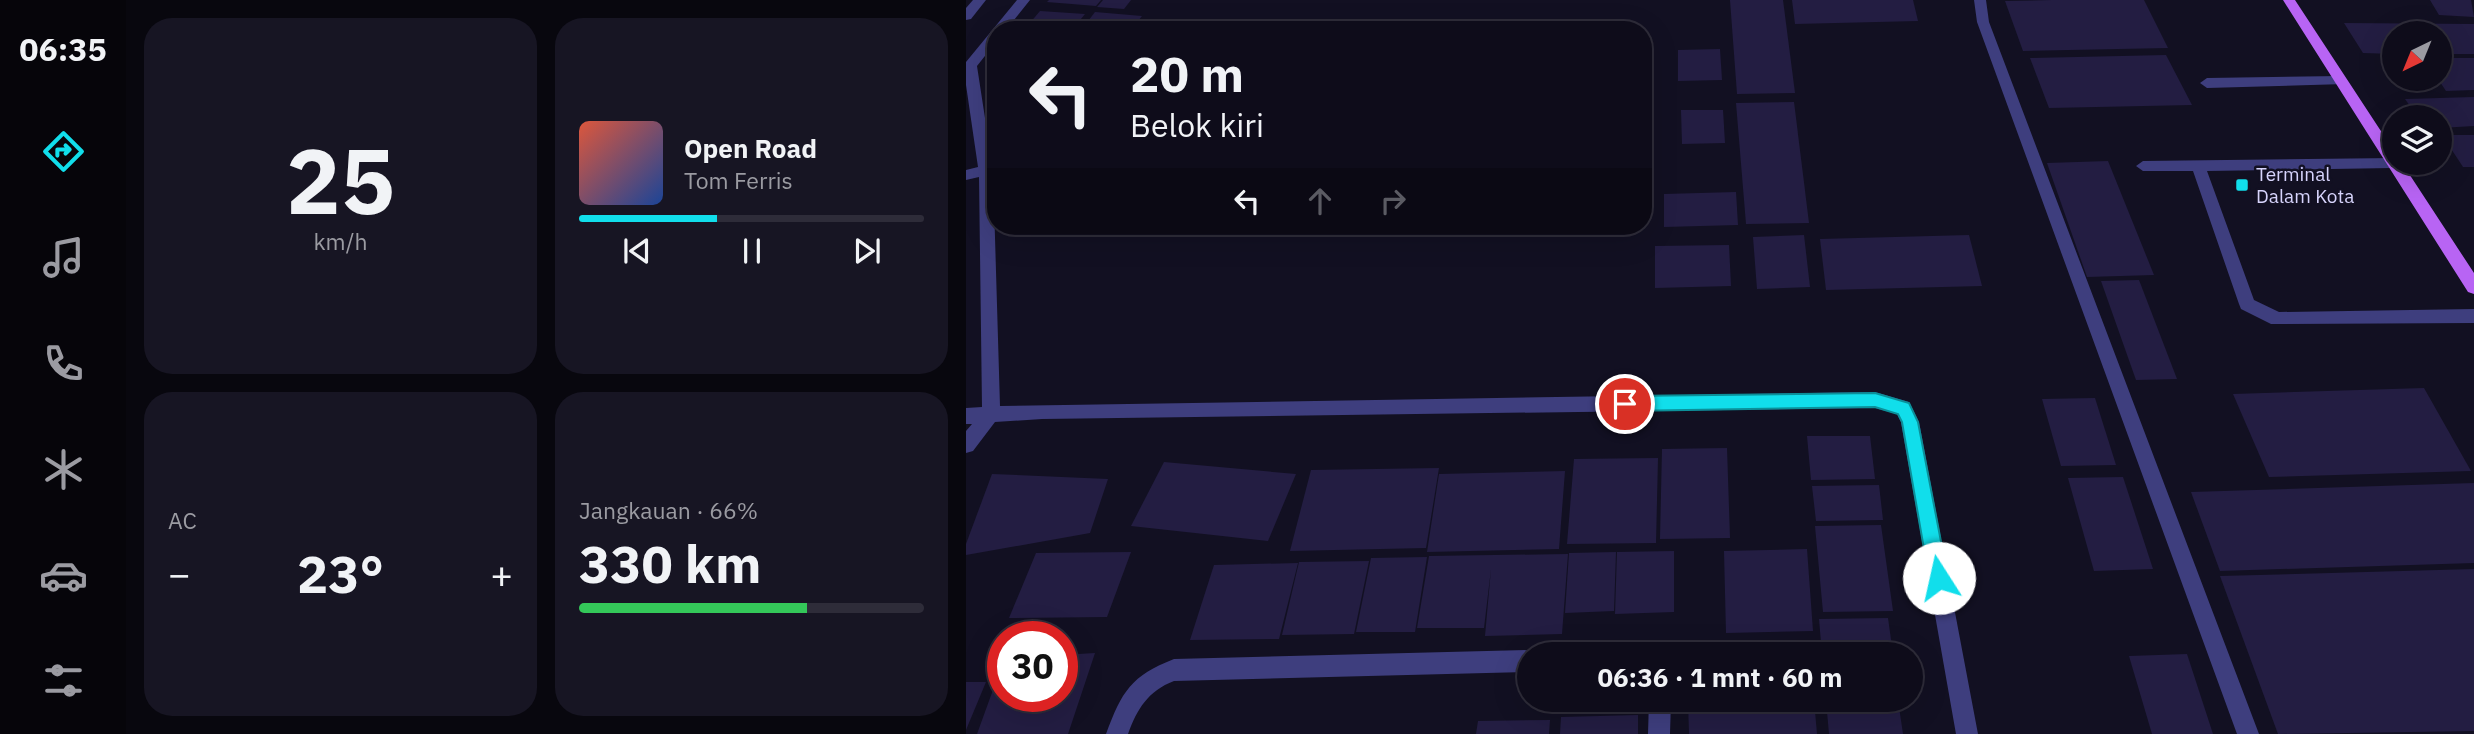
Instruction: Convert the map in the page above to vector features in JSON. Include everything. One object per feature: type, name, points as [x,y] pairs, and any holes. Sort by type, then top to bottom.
[{"type":"main road","points":[[2289,0],[2382,147]]},
{"type":"main road","points":[[2400,175],[2474,287]]},
{"type":"street","points":[[966,16],[980,0]]},
{"type":"street","points":[[1006,21],[1024,0]]},
{"type":"street","points":[[1980,0],[1983,22],[2248,734]]},
{"type":"street","points":[[987,45],[970,66],[986,170],[987,219]]},
{"type":"street","points":[[2207,83],[2340,81]]},
{"type":"street","points":[[2143,166],[2382,163]]},
{"type":"street","points":[[2197,165],[2247,304],[2262,313],[2277,319],[2474,316]]},
{"type":"street","points":[[966,175],[986,170]]},
{"type":"street","points":[[966,445],[991,413],[987,235]]},
{"type":"street","points":[[966,416],[991,413],[1875,400],[1903,408],[1910,422],[1967,734]]},
{"type":"street","points":[[1117,734],[1127,705],[1138,689],[1150,678],[1174,670],[1517,662]]},
{"type":"street","points":[[1659,734],[1660,712]]},
{"type":"building","points":[[1101,0],[1096,6],[1047,2]]},
{"type":"building","points":[[1103,0],[1131,0],[1124,9],[1097,7]]},
{"type":"building","points":[[1730,0],[1783,0],[1795,93],[1737,94]]},
{"type":"building","points":[[1792,0],[1913,0],[1918,21],[1795,24]]},
{"type":"building","points":[[2144,0],[2168,48],[2023,51],[2005,1]]},
{"type":"building","points":[[2430,0],[2471,0],[2474,17],[2439,15]]},
{"type":"building","points":[[1040,11],[1085,14],[1079,21],[1032,21]]},
{"type":"building","points":[[1095,12],[1142,16],[1138,21],[1088,21]]},
{"type":"building","points":[[2344,23],[2382,23],[2382,54],[2363,53]]},
{"type":"building","points":[[2452,24],[2474,24],[2474,54],[2452,54]]},
{"type":"building","points":[[1720,49],[1722,80],[1678,81],[1678,50]]},
{"type":"building","points":[[2166,55],[2192,105],[2049,108],[2030,58]]},
{"type":"building","points":[[2452,58],[2474,58],[2474,90],[2452,91]]},
{"type":"building","points":[[2474,97],[2474,126],[2452,127],[2452,105],[2409,105],[2405,99]]},
{"type":"building","points":[[1794,102],[1809,223],[1746,224],[1736,103]]},
{"type":"building","points":[[1681,110],[1723,110],[1725,143],[1682,144]]},
{"type":"building","points":[[2452,135],[2474,135],[2474,167],[2463,167],[2452,150]]},
{"type":"building","points":[[2108,161],[2154,275],[2087,277],[2047,163]]},
{"type":"building","points":[[1736,192],[1738,225],[1664,227],[1664,194]]},
{"type":"building","points":[[1804,235],[1810,287],[1757,289],[1753,237]]},
{"type":"building","points":[[1969,235],[1982,286],[1826,290],[1820,239]]},
{"type":"building","points":[[1729,245],[1731,286],[1655,288],[1655,246]]},
{"type":"building","points":[[2139,280],[2177,379],[2136,380],[2101,281]]},
{"type":"building","points":[[2424,388],[2471,471],[2269,477],[2233,394]]},
{"type":"building","points":[[2095,398],[2116,465],[2061,466],[2042,399]]},
{"type":"building","points":[[1807,436],[1870,436],[1875,479],[1811,480]]},
{"type":"building","points":[[1727,448],[1730,538],[1660,539],[1662,449]]},
{"type":"building","points":[[1658,458],[1656,543],[1567,544],[1574,459]]},
{"type":"building","points":[[1164,462],[1296,474],[1268,541],[1131,526]]},
{"type":"building","points":[[1439,468],[1426,548],[1290,551],[1311,470]]},
{"type":"building","points":[[1565,471],[1559,549],[1427,552],[1439,474]]},
{"type":"building","points":[[992,474],[1108,479],[1090,533],[966,555],[966,544]]},
{"type":"building","points":[[2123,477],[2153,569],[2094,571],[2068,478]]},
{"type":"building","points":[[2474,483],[2474,563],[2220,571],[2191,492]]},
{"type":"building","points":[[1879,485],[1883,520],[1816,521],[1812,486]]},
{"type":"building","points":[[1881,525],[1893,611],[1823,612],[1815,526]]},
{"type":"building","points":[[1807,549],[1813,631],[1726,633],[1724,551]]},
{"type":"building","points":[[1674,551],[1674,612],[1615,614],[1617,552]]},
{"type":"building","points":[[1131,552],[1107,617],[1009,618],[1036,553]]},
{"type":"building","points":[[1616,552],[1614,611],[1565,613],[1569,553]]},
{"type":"building","points":[[1568,554],[1562,634],[1485,636],[1491,569],[1484,628],[1417,628],[1429,556]]},
{"type":"building","points":[[1427,557],[1415,632],[1356,632],[1371,558]]},
{"type":"building","points":[[1369,561],[1354,634],[1282,635],[1299,562]]},
{"type":"building","points":[[1298,563],[1279,639],[1190,640],[1214,565]]},
{"type":"building","points":[[2474,569],[2474,731],[2278,734],[2220,576]]},
{"type":"building","points":[[1888,618],[1891,642],[1821,642],[1819,619]]},
{"type":"building","points":[[1095,653],[1078,704],[1078,654]]},
{"type":"building","points":[[2187,654],[2213,734],[2152,734],[2129,656]]},
{"type":"building","points":[[966,682],[986,682],[966,730]]},
{"type":"building","points":[[987,706],[987,712],[1075,712],[1068,734],[977,734]]},
{"type":"building","points":[[1688,712],[1815,712],[1817,734],[1689,734]]},
{"type":"building","points":[[1827,712],[1900,712],[1903,734],[1829,734]]},
{"type":"building","points":[[1638,715],[1638,734],[1560,734],[1561,717]]},
{"type":"building","points":[[1550,720],[1549,734],[1476,734],[1478,721]]},
{"type":"place","name":"Terminal Dalam Kota","points":[[2242,185]]},
{"type":"route","points":[[1625,404],[1875,400],[1903,408],[1910,422],[1939,578]]}]
